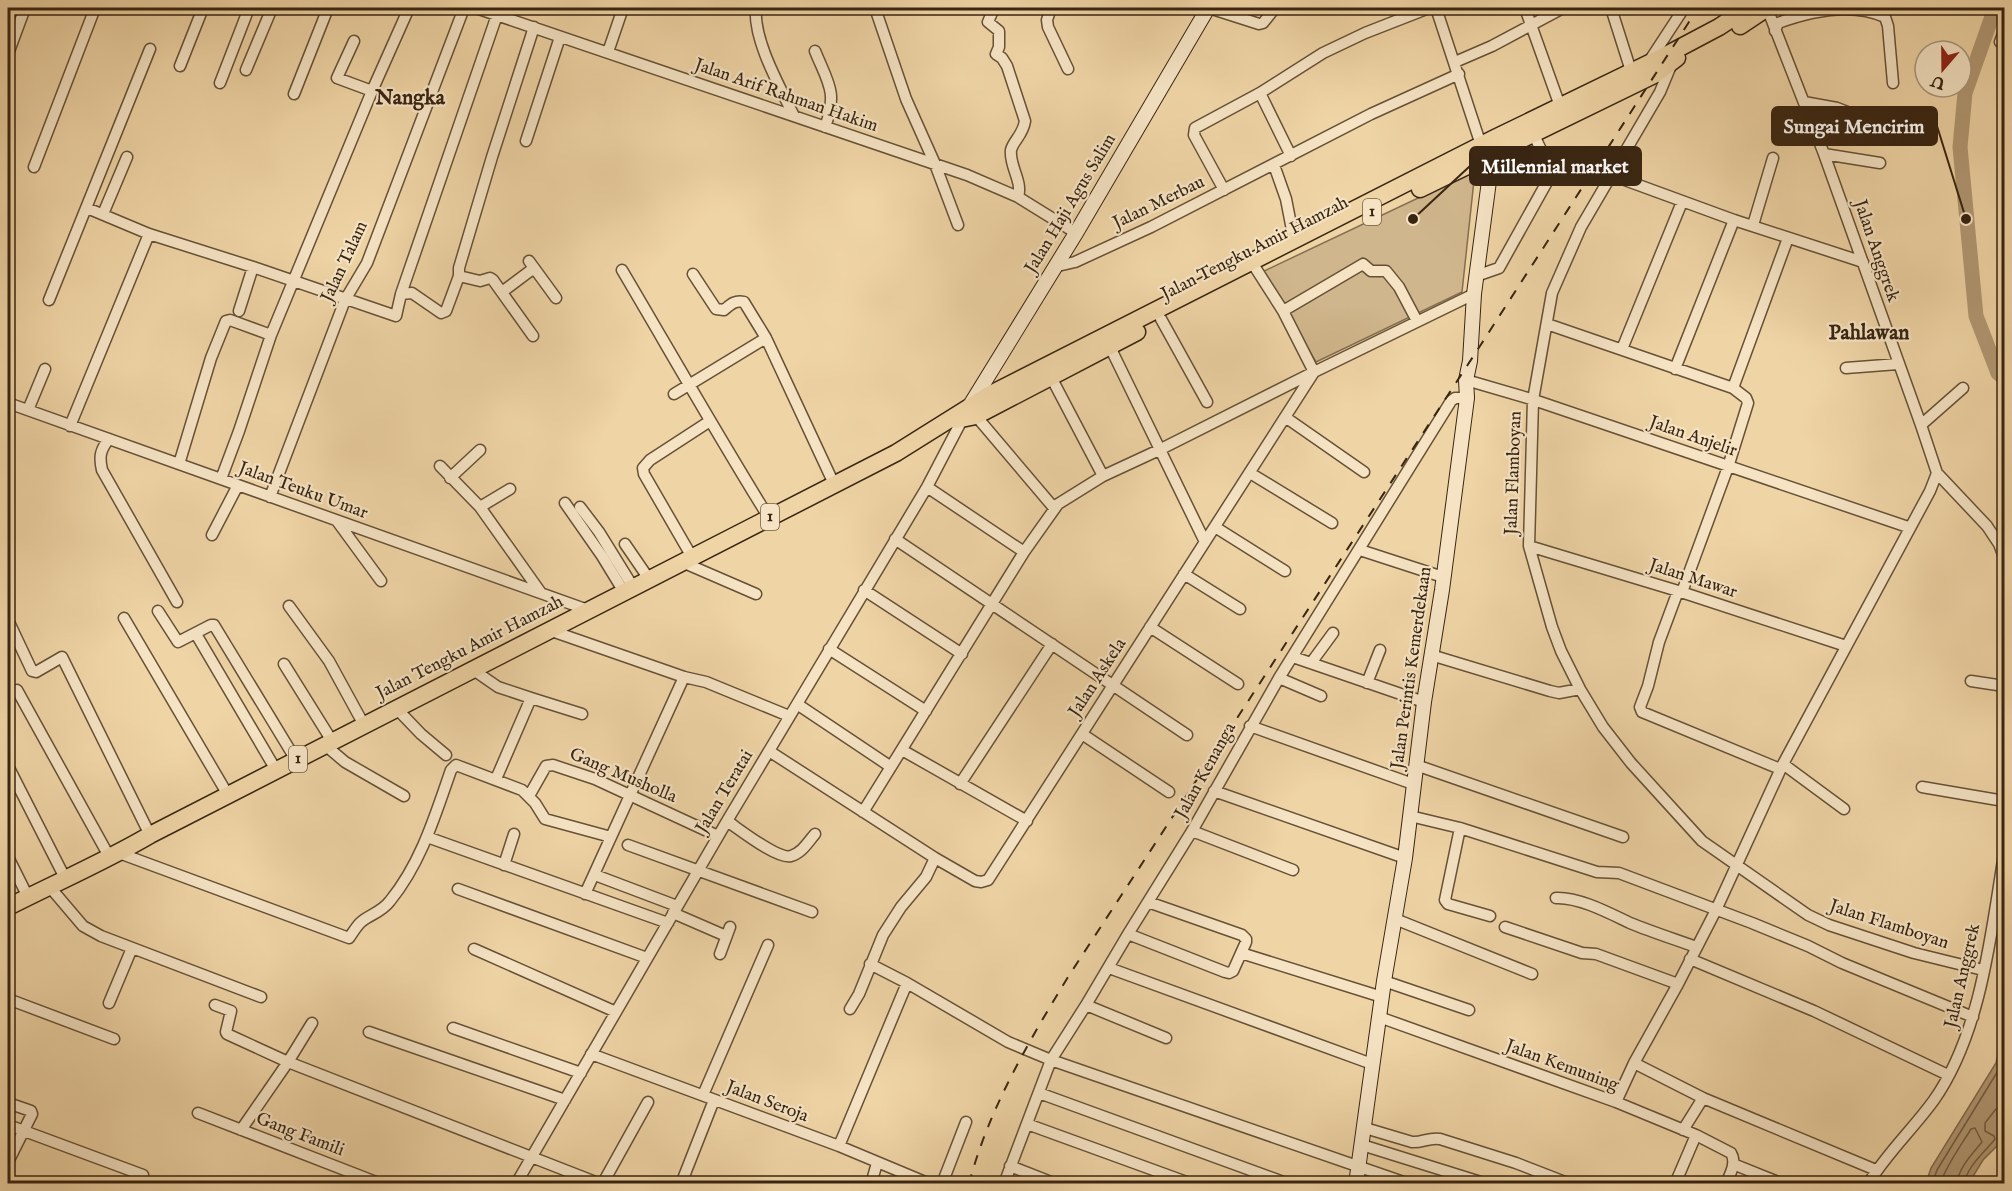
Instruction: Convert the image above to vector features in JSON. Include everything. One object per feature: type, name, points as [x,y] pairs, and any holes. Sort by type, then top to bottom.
[{"type":"main road","name":"Jalan Tengku Amir Hamzah","points":[[8,907],[114,855],[396,708],[770,518],[1254,265],[1484,150],[1560,106],[1719,27],[1748,8]]},
{"type":"main road","name":"Jalan Tengku Amir Hamzah","points":[[964,416],[1051,377],[1110,347],[1294,240],[1484,150],[1533,133],[1656,74],[1673,60],[1742,25],[1767,8]]},
{"type":"street","points":[[8,54],[25,8]]},
{"type":"street","points":[[34,167],[95,8]]},
{"type":"street","points":[[180,66],[203,8]]},
{"type":"street","points":[[220,83],[249,8]]},
{"type":"street","points":[[246,70],[272,8]]},
{"type":"street","points":[[294,94],[328,8]]},
{"type":"street","points":[[220,479],[239,431],[271,335],[372,91],[409,8]]},
{"type":"street","name":"Jalan Talam","points":[[270,497],[345,300],[367,263],[464,8]]},
{"type":"street","name":"Jalan Arif Rahman Hakim","points":[[476,8],[967,175],[1018,197],[1076,233]]},
{"type":"street","points":[[608,52],[623,8]]},
{"type":"street","points":[[756,8],[757,24],[768,62],[794,116]]},
{"type":"street","points":[[875,8],[906,99],[935,164],[958,225]]},
{"type":"street","points":[[994,8],[988,22],[999,31],[999,47],[996,54],[1007,66],[1025,121],[1024,129],[1012,147],[1011,153],[1020,190],[1018,197]]},
{"type":"street","points":[[1051,8],[1047,20],[1048,27],[1068,69]]},
{"type":"street","points":[[1209,8],[1259,24],[1263,23],[1275,8]]},
{"type":"street","name":"Jalan Haji Agus Salim","points":[[964,416],[1076,233],[1209,8]]},
{"type":"street","points":[[1224,190],[1193,132],[1195,128],[1260,93],[1323,53],[1365,33],[1429,8]]},
{"type":"street","points":[[1436,8],[1484,150]]},
{"type":"street","points":[[1525,8],[1560,106]]},
{"type":"street","points":[[1455,62],[1492,46],[1563,8]]},
{"type":"street","points":[[1611,8],[1631,72]]},
{"type":"street","points":[[1648,63],[1684,8]]},
{"type":"street","name":"Jalan Anggrek","points":[[1767,8],[1824,154],[1937,473],[1987,526],[1999,544],[2004,557]]},
{"type":"street","points":[[1775,31],[1778,23],[1804,14],[1833,9],[1864,10],[1885,17],[1888,26],[1893,83]]},
{"type":"street","points":[[87,208],[149,234],[396,316],[401,294],[497,15]]},
{"type":"street","points":[[401,294],[412,293],[441,313],[446,311],[459,276],[459,268],[492,157],[534,27]]},
{"type":"street","points":[[526,141],[560,37]]},
{"type":"street","points":[[354,41],[337,78],[372,91]]},
{"type":"street","points":[[49,300],[150,49]]},
{"type":"street","points":[[815,51],[832,94],[831,113],[825,127]]},
{"type":"street","name":"Jalan Flamboyan","points":[[1673,60],[1660,92],[1581,226],[1552,293],[1533,400],[1529,546],[1552,627],[1580,689],[1603,727],[1654,789],[1702,841],[1808,915],[1829,925],[1914,953],[1983,970]]},
{"type":"street","name":"Jalan Merbau","points":[[1057,264],[1075,262],[1151,227],[1371,114],[1460,74]]},
{"type":"street","points":[[1260,93],[1291,156]]},
{"type":"street","points":[[1804,102],[1838,108],[1892,129]]},
{"type":"street","points":[[1476,276],[1499,268],[1551,173],[1533,133]]},
{"type":"street","name":"Jalan Perintis Kemerdekaan","points":[[1357,1183],[1384,981],[1405,858],[1424,702],[1467,398],[1466,380],[1470,361],[1474,294],[1489,181],[1484,150]]},
{"type":"street","points":[[1824,154],[1880,163]]},
{"type":"street","points":[[103,214],[128,157]]},
{"type":"street","points":[[1753,225],[1773,158]]},
{"type":"street","points":[[1274,165],[1286,198],[1294,240]]},
{"type":"street","points":[[1611,175],[1734,220],[1863,262]]},
{"type":"street","points":[[1622,349],[1682,202]]},
{"type":"street","points":[[1675,369],[1734,220]]},
{"type":"street","points":[[70,426],[149,234]]},
{"type":"street","points":[[1733,388],[1788,238]]},
{"type":"street","points":[[502,292],[532,264],[556,298]]},
{"type":"street","points":[[1283,311],[1363,264],[1371,271],[1386,271],[1399,287],[1417,321]]},
{"type":"street","points":[[1254,265],[1283,311],[1314,372]]},
{"type":"street","points":[[239,311],[253,267]]},
{"type":"street","points":[[622,270],[710,421],[770,518]]},
{"type":"street","points":[[693,274],[716,309],[724,310],[733,302],[744,302],[766,338],[834,484]]},
{"type":"street","points":[[459,276],[480,281],[490,278],[533,336]]},
{"type":"street","points":[[863,812],[1024,552],[1054,508],[1103,476],[1474,294]]},
{"type":"street","points":[[1161,319],[1207,402]]},
{"type":"street","points":[[179,464],[211,358],[226,321],[230,320],[271,335]]},
{"type":"street","points":[[1547,324],[1733,388],[1746,398],[1748,402],[1728,467],[1659,642],[1640,707],[1642,712],[1782,766],[1844,809]]},
{"type":"street","points":[[674,394],[766,338]]},
{"type":"street","points":[[1110,347],[1205,542]]},
{"type":"street","points":[[1846,368],[1898,364]]},
{"type":"street","points":[[30,405],[45,369]]},
{"type":"street","name":"Jalan Askela","points":[[769,751],[935,858],[975,881],[985,881],[1027,821],[1314,372]]},
{"type":"street","points":[[1051,377],[1103,476]]},
{"type":"street","name":"Jalan Anjelir","points":[[1466,380],[1533,400],[1908,527]]},
{"type":"street","points":[[1921,425],[1963,388]]},
{"type":"street","name":"Jalan Kenanga","points":[[1004,1184],[1051,1060],[1192,831],[1279,678],[1451,401],[1455,398],[1467,398]]},
{"type":"street","name":"Jalan Teuku Umar","points":[[8,403],[30,405],[70,426],[588,610]]},
{"type":"street","points":[[964,416],[1054,508]]},
{"type":"street","name":"Jalan Teratai","points":[[516,1184],[718,836],[927,487],[964,416]]},
{"type":"street","points":[[1285,417],[1364,472]]},
{"type":"street","points":[[710,421],[646,463],[643,468],[644,474],[687,560],[756,594]]},
{"type":"street","points":[[109,439],[102,447],[99,458],[102,470],[177,602]]},
{"type":"street","points":[[450,478],[480,450]]},
{"type":"street","points":[[440,466],[480,507],[541,593]]},
{"type":"street","points":[[1250,472],[1332,523]]},
{"type":"street","points":[[1616,1102],[1634,1063],[1716,910],[1782,766],[1937,473]]},
{"type":"street","points":[[212,535],[237,485]]},
{"type":"street","points":[[927,487],[1024,552]]},
{"type":"street","points":[[480,507],[510,489]]},
{"type":"street","points":[[565,503],[602,556],[629,589]]},
{"type":"street","points":[[580,507],[599,532],[629,589]]},
{"type":"street","points":[[337,520],[381,581]]},
{"type":"street","points":[[1215,527],[1285,571]]},
{"type":"street","points":[[895,539],[1187,735]]},
{"type":"street","points":[[625,543],[649,579]]},
{"type":"street","name":"Jalan Mawar","points":[[1529,546],[1846,646]]},
{"type":"street","points":[[1360,550],[1443,577]]},
{"type":"street","points":[[1184,574],[1240,609]]},
{"type":"street","points":[[864,590],[962,654]]},
{"type":"street","points":[[289,606],[329,661],[364,725]]},
{"type":"street","points":[[158,611],[178,642],[211,625],[215,627],[296,760]]},
{"type":"street","points":[[124,618],[228,795]]},
{"type":"street","points":[[8,620],[32,671],[36,672],[62,657],[150,835]]},
{"type":"street","points":[[1150,627],[1238,684]]},
{"type":"street","points":[[549,630],[684,677],[706,682],[789,716]]},
{"type":"street","points":[[1311,663],[1333,633]]},
{"type":"street","points":[[196,634],[276,770]]},
{"type":"street","points":[[960,784],[1052,644]]},
{"type":"street","points":[[829,649],[926,711]]},
{"type":"street","points":[[1367,683],[1380,650]]},
{"type":"street","points":[[1431,655],[1550,692],[1559,693],[1580,689]]},
{"type":"street","points":[[1293,657],[1424,702]]},
{"type":"street","points":[[284,664],[329,743],[345,762],[404,796]]},
{"type":"street","points":[[472,669],[498,687],[582,714]]},
{"type":"street","points":[[585,894],[632,796],[684,677]]},
{"type":"street","points":[[1279,678],[1321,696]]},
{"type":"street","points":[[1971,681],[2004,686]]},
{"type":"street","points":[[17,690],[114,855],[349,938],[360,922],[375,915],[389,903],[412,871],[454,766],[458,765],[522,790],[546,819],[611,837]]},
{"type":"street","points":[[496,779],[531,698]]},
{"type":"street","points":[[797,704],[891,767]]},
{"type":"street","points":[[396,708],[421,734],[446,755]]},
{"type":"street","points":[[1250,726],[1413,784]]},
{"type":"street","points":[[1082,734],[1169,792]]},
{"type":"street","points":[[902,750],[1027,821]]},
{"type":"street","points":[[8,765],[65,878]]},
{"type":"street","name":"Gang Musholla","points":[[529,796],[546,766],[549,765],[595,779],[718,836]]},
{"type":"street","points":[[1416,765],[1623,837]]},
{"type":"street","points":[[8,787],[20,790]]},
{"type":"street","points":[[1922,787],[2004,801]]},
{"type":"street","points":[[1214,791],[1405,858]]},
{"type":"street","points":[[1410,816],[1460,828],[1597,872],[1619,873],[1808,946],[1842,963],[1973,1017]]},
{"type":"street","points":[[727,821],[775,853],[785,856],[791,856],[801,850],[815,834]]},
{"type":"street","points":[[1460,828],[1445,900],[1448,904],[1490,916]]},
{"type":"street","points":[[1192,831],[1293,870]]},
{"type":"street","points":[[504,865],[514,834]]},
{"type":"street","points":[[427,837],[585,894],[673,914],[728,932],[720,954]]},
{"type":"street","points":[[628,845],[812,912]]},
{"type":"street","name":"Jalan Anggrek","points":[[1868,1184],[1876,1170],[1934,1099],[1968,1034],[1983,970],[2004,854]]},
{"type":"street","points":[[8,857],[28,897]]},
{"type":"street","points":[[850,1009],[859,994],[883,935],[901,907],[926,877],[935,858]]},
{"type":"street","points":[[595,874],[673,914]]},
{"type":"street","points":[[49,886],[83,926],[100,936],[261,997]]},
{"type":"street","points":[[458,890],[647,958]]},
{"type":"street","points":[[1556,898],[1572,900],[1603,910],[1696,947]]},
{"type":"street","points":[[1128,934],[1229,973],[1233,971],[1246,942],[1242,935],[1148,902]]},
{"type":"street","points":[[1395,920],[1532,974]]},
{"type":"street","points":[[1505,927],[1582,952],[1596,954],[1678,984]]},
{"type":"street","points":[[703,1095],[768,945]]},
{"type":"street","points":[[109,1003],[132,948]]},
{"type":"street","points":[[474,949],[616,1012]]},
{"type":"street","points":[[1242,953],[1382,997]]},
{"type":"street","points":[[1690,959],[1814,1011],[1948,1076]]},
{"type":"street","points":[[870,964],[908,982],[1008,1042],[1051,1060],[1410,1184]]},
{"type":"street","points":[[1109,968],[1372,1064]]},
{"type":"street","points":[[1384,981],[1469,1010]]},
{"type":"street","points":[[839,1146],[908,982]]},
{"type":"street","points":[[8,999],[114,1039]]},
{"type":"street","points":[[215,1005],[231,1011],[227,1034],[288,1062],[589,1180],[603,1183],[648,1102]]},
{"type":"street","points":[[1086,1005],[1166,1038]]},
{"type":"street","name":"Jalan Kemuning","points":[[1379,1017],[1616,1102],[1696,1135],[1732,1159],[1783,1184]]},
{"type":"street","points":[[241,1130],[312,1023]]},
{"type":"street","points":[[453,1028],[581,1073]]},
{"type":"street","points":[[369,1032],[565,1100]]},
{"type":"street","name":"Jalan Seroja","points":[[591,1054],[839,1146],[930,1184]]},
{"type":"street","points":[[1634,1063],[1703,1098],[1876,1170]]},
{"type":"street","points":[[1040,1092],[1289,1184]]},
{"type":"street","points":[[1683,1130],[1703,1098]]},
{"type":"street","points":[[681,1184],[714,1100]]},
{"type":"street","points":[[8,1102],[32,1113],[8,1162]]},
{"type":"street","name":"Gang Famili","points":[[198,1113],[381,1184]]},
{"type":"street","points":[[942,1184],[966,1122]]},
{"type":"street","points":[[1027,1124],[1192,1184]]},
{"type":"street","points":[[8,1125],[143,1175]]},
{"type":"street","points":[[1365,1128],[1412,1142],[1432,1137],[1440,1139],[1516,1163],[1570,1184]]},
{"type":"street","points":[[1675,1184],[1696,1135]]},
{"type":"street","points":[[1362,1144],[1487,1184]]},
{"type":"street","points":[[1726,1184],[1732,1159]]},
{"type":"street","points":[[871,1184],[877,1163]]},
{"type":"street","points":[[1010,1166],[1056,1184]]},
{"type":"shaded area","points":[[1475,171],[1462,292],[1316,362],[1262,272]]},
{"type":"water","points":[[2004,1026],[2004,1139],[1983,1160],[1969,1183],[1926,1183],[1931,1168],[1996,1063]]},
{"type":"waterway","points":[[1995,8],[1965,93],[1960,147],[1976,316],[1998,373],[2004,378]]},
{"type":"railway","points":[[969,1184],[977,1156],[998,1103],[1068,977],[1698,8]]},
{"type":"place","name":"Millennial market","points":[[1413,219]]},
{"type":"place","name":"Sungai Mencirim","points":[[1966,219]]},
{"type":"district","name":"Nangka","points":[[410,98]]},
{"type":"district","name":"Pahlawan","points":[[1869,333]]}]
